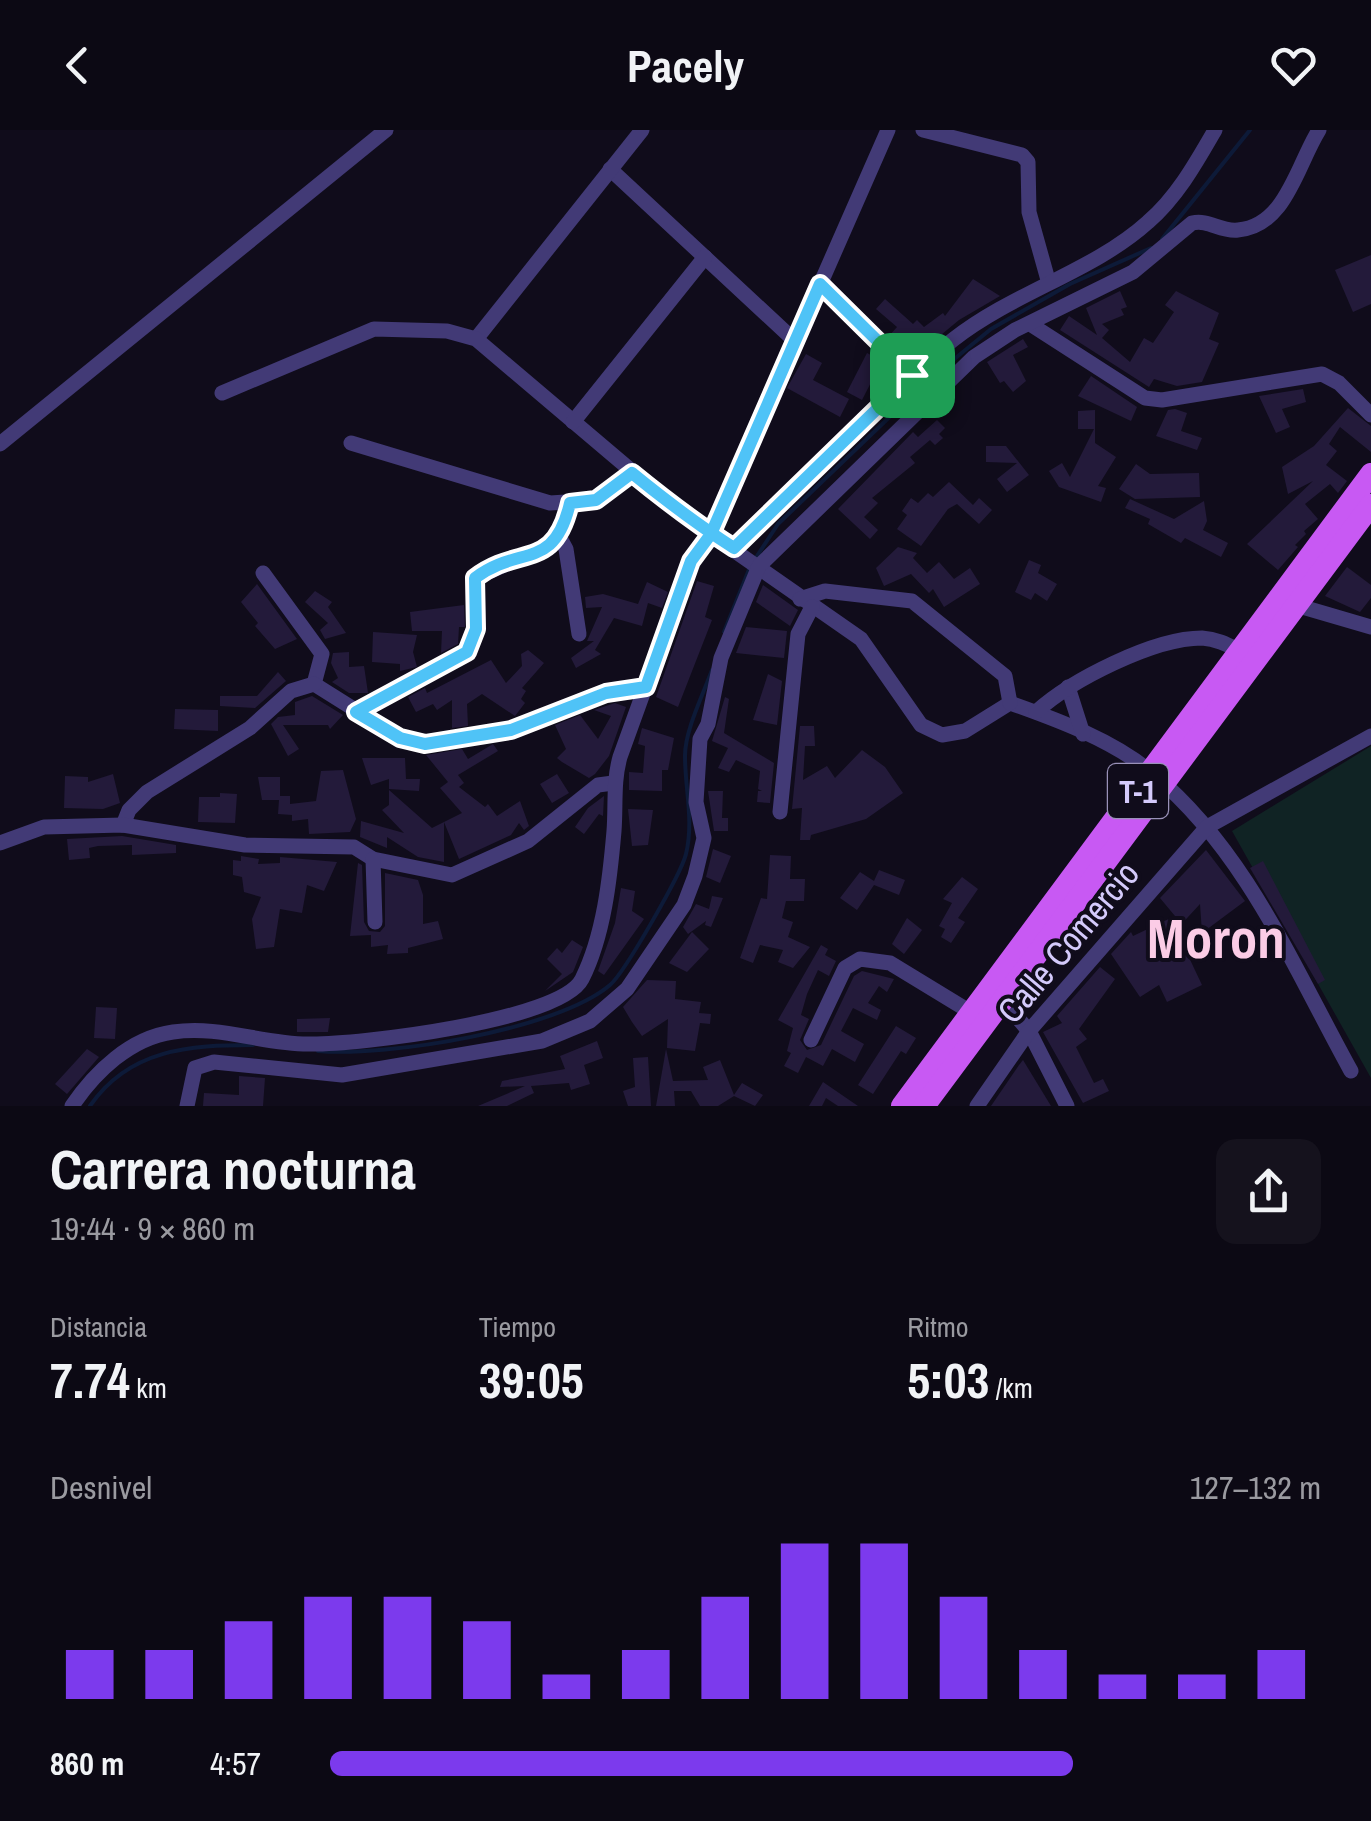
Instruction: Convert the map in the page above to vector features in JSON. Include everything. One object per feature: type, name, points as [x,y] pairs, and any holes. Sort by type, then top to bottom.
[{"type":"main road","name":"T-1","points":[[924,1106],[1159,779],[1240,651],[1371,474]]},
{"type":"main road","name":"T-1","points":[[902,1106],[1370,510]]},
{"type":"street","points":[[0,444],[386,130]]},
{"type":"street","points":[[476,340],[642,130]]},
{"type":"street","points":[[72,1106],[114,1056],[170,1032],[218,1030],[306,1044],[412,1035],[512,1015],[571,993],[582,981],[605,901],[614,833],[613,783],[691,561],[711,534],[888,130]]},
{"type":"street","points":[[924,130],[1022,155],[1028,162],[1029,212],[1048,280]]},
{"type":"street","points":[[734,548],[912,375],[978,321],[1148,223],[1192,170],[1214,130]]},
{"type":"street","points":[[187,1106],[195,1068],[214,1062],[342,1075],[483,1052],[542,1041],[590,1021],[627,990],[684,904],[701,860],[704,838],[696,802],[700,740],[708,724],[721,658],[755,563],[954,373],[1030,324],[1134,272],[1192,223],[1201,221],[1239,230],[1270,218],[1319,130]]},
{"type":"street","points":[[610,169],[796,341]]},
{"type":"street","points":[[572,422],[705,258]]},
{"type":"street","points":[[820,284],[912,375]]},
{"type":"street","points":[[1030,324],[1145,398],[1162,400],[1322,374],[1339,383],[1371,415]]},
{"type":"street","points":[[222,393],[374,329],[447,331],[476,340],[632,473],[860,639],[921,725],[942,735],[965,731],[1010,703]]},
{"type":"street","points":[[351,443],[550,502],[596,500],[632,473]]},
{"type":"street","points":[[356,712],[460,658],[475,637],[475,578],[550,548],[560,538],[570,503]]},
{"type":"street","points":[[560,538],[566,550],[579,634]]},
{"type":"street","points":[[263,573],[322,654],[314,684]]},
{"type":"street","points":[[780,812],[798,634],[806,603],[825,591],[912,601],[1005,676],[1010,703]]},
{"type":"street","points":[[1298,606],[1371,627]]},
{"type":"street","points":[[1036,712],[1068,687],[1106,667],[1194,639],[1218,641],[1240,651]]},
{"type":"street","points":[[314,684],[400,738],[425,744],[511,730],[606,693],[646,687]]},
{"type":"street","points":[[123,825],[129,810],[147,792],[250,728],[291,691],[314,684]]},
{"type":"street","points":[[1068,687],[1083,734]]},
{"type":"street","points":[[1010,703],[1083,734],[1159,779],[1207,826],[1256,898],[1351,1071]]},
{"type":"street","name":"Calle Comercio","points":[[977,1106],[1029,1031],[1207,826],[1371,736]]},
{"type":"street","points":[[0,843],[44,828],[123,825],[246,845],[354,847],[374,858],[452,875],[528,841],[598,785],[613,783]]},
{"type":"street","points":[[374,858],[375,922]]},
{"type":"street","points":[[811,1040],[845,968],[860,959],[890,964],[972,1012]]},
{"type":"street","points":[[1003,1000],[1029,1031],[1067,1106]]},
{"type":"green space","points":[[1371,746],[1371,1078],[1232,831]]},
{"type":"building","points":[[1371,255],[1371,304],[1353,312],[1335,270]]},
{"type":"building","points":[[973,279],[1000,296],[959,320],[913,358],[889,336],[897,327],[876,309],[885,299],[913,324],[917,320],[924,327],[943,313],[945,316]]},
{"type":"building","points":[[1120,291],[1127,307],[1121,309],[1124,315],[1102,324],[1109,330],[1102,338],[1130,362],[1144,338],[1153,343],[1174,312],[1165,305],[1176,291],[1219,313],[1209,339],[1219,343],[1202,382],[1177,386],[1154,379],[1149,387],[1060,330],[1069,316],[1097,335],[1086,308]]},
{"type":"building","points":[[1023,339],[1028,347],[1013,355],[1026,381],[1013,392],[1004,381],[1000,383],[987,362]]},
{"type":"building","points":[[867,353],[882,361],[862,400],[847,392]]},
{"type":"building","points":[[806,354],[822,363],[813,380],[849,399],[840,417],[787,388]]},
{"type":"building","points":[[1091,376],[1137,407],[1131,421],[1078,396]]},
{"type":"building","points":[[1303,389],[1306,402],[1282,409],[1290,427],[1276,433],[1259,396]]},
{"type":"building","points":[[1348,408],[1371,426],[1371,452],[1340,427],[1329,444],[1337,451],[1326,465],[1347,481],[1338,493],[1330,484],[1305,504],[1318,519],[1304,531],[1306,534],[1295,545],[1298,547],[1278,570],[1247,544],[1313,481],[1288,494],[1282,467],[1314,446]]},
{"type":"building","points":[[1095,410],[1095,443],[1116,457],[1098,486],[1106,488],[1101,502],[1059,487],[1049,471],[1062,463],[1070,477],[1094,429],[1078,429],[1078,411]]},
{"type":"building","points":[[1168,410],[1187,413],[1181,431],[1202,438],[1197,450],[1156,436]]},
{"type":"building","points":[[937,420],[945,428],[939,434],[943,438],[935,445],[930,440],[910,457],[915,463],[872,498],[878,503],[864,517],[878,530],[870,539],[838,509],[913,432],[918,437]]},
{"type":"building","points":[[986,446],[1006,446],[1029,475],[1007,492],[997,479],[1017,463],[986,462]]},
{"type":"building","points":[[1136,464],[1150,474],[1199,473],[1200,497],[1135,499],[1119,489]]},
{"type":"building","points":[[949,482],[973,505],[979,498],[992,510],[979,524],[957,504],[948,509],[921,546],[897,529],[907,515],[902,511],[911,498],[918,503],[928,493],[933,497]]},
{"type":"building","points":[[1130,499],[1174,519],[1204,501],[1207,521],[1203,530],[1228,543],[1221,557],[1185,538],[1181,543],[1148,524],[1150,519],[1125,508]]},
{"type":"building","points":[[898,547],[917,553],[913,558],[927,573],[939,562],[954,579],[970,568],[980,584],[944,607],[933,589],[929,593],[911,574],[884,586],[876,568]]},
{"type":"building","points":[[1029,560],[1041,565],[1038,573],[1057,584],[1047,601],[1035,593],[1031,600],[1015,592]]},
{"type":"building","points":[[1347,567],[1371,585],[1371,598],[1360,612],[1325,596]]},
{"type":"building","points":[[697,581],[714,586],[705,617],[712,620],[678,707],[656,697]]},
{"type":"building","points":[[647,582],[668,592],[662,608],[648,603],[642,626],[614,618],[595,650],[601,654],[576,668],[571,658],[594,641],[587,641],[602,607],[586,608],[585,597],[603,594],[638,604]]},
{"type":"building","points":[[257,584],[297,639],[275,649],[255,626],[258,623],[241,602]]},
{"type":"building","points":[[763,585],[798,610],[790,626],[756,602]]},
{"type":"building","points":[[315,591],[332,602],[328,607],[346,633],[325,639],[320,630],[328,623],[305,602]]},
{"type":"building","points":[[464,605],[465,627],[459,627],[458,644],[441,653],[442,631],[412,631],[410,612]]},
{"type":"building","points":[[746,627],[787,631],[784,658],[736,653]]},
{"type":"building","points":[[373,632],[417,635],[413,652],[417,667],[400,671],[400,664],[372,662]]},
{"type":"building","points":[[528,650],[544,663],[522,688],[526,691],[521,699],[525,703],[515,716],[482,694],[467,704],[468,726],[452,728],[452,700],[437,710],[433,704],[416,712],[408,697],[425,688],[427,693],[491,660],[506,683],[522,666],[521,654]]},
{"type":"building","points":[[349,652],[349,667],[364,666],[368,693],[349,693],[332,682],[338,678],[331,663],[333,653]]},
{"type":"building","points":[[278,672],[286,681],[255,708],[220,706],[220,696],[257,696]]},
{"type":"building","points":[[768,674],[782,681],[777,725],[753,720]]},
{"type":"building","points":[[312,696],[343,715],[330,729],[328,725],[283,725],[299,749],[288,756],[271,724],[278,717],[295,715],[295,702]]},
{"type":"building","points":[[725,697],[729,699],[724,733],[774,763],[770,803],[757,802],[758,791],[762,791],[758,789],[760,771],[736,760],[729,772],[718,768],[728,748],[712,741]]},
{"type":"building","points":[[615,703],[626,707],[609,756],[595,774],[589,778],[557,758],[566,749],[555,725],[580,715],[598,739],[611,716],[594,710]]},
{"type":"building","points":[[175,709],[218,710],[218,731],[174,729]]},
{"type":"building","points":[[800,726],[814,726],[815,746],[805,746],[803,780],[827,766],[835,778],[862,750],[885,767],[903,793],[866,819],[811,835],[810,840],[800,840],[802,808],[792,809]]},
{"type":"building","points":[[642,728],[674,738],[668,770],[662,770],[662,791],[629,790],[629,772],[643,773],[645,746],[638,744]]},
{"type":"building","points":[[493,744],[498,751],[458,775],[464,783],[459,787],[485,807],[488,804],[497,816],[520,801],[529,826],[524,830],[519,823],[511,835],[459,859],[444,822],[462,813],[440,788],[448,782],[426,755],[462,749],[468,759]]},
{"type":"building","points":[[362,758],[405,758],[406,779],[420,779],[419,791],[389,789],[389,779],[371,785]]},
{"type":"building","points":[[343,770],[356,819],[350,832],[309,834],[308,819],[292,821],[292,815],[278,814],[279,800],[262,800],[258,777],[280,777],[280,796],[290,796],[290,804],[316,801],[321,771]]},
{"type":"building","points":[[113,774],[120,803],[103,809],[64,808],[65,776],[88,777],[88,782]]},
{"type":"building","points":[[557,774],[569,793],[552,803],[540,784]]},
{"type":"building","points":[[389,790],[432,828],[444,822],[444,862],[418,857],[387,837],[387,848],[360,837],[361,821],[404,833],[382,810],[389,805]]},
{"type":"building","points":[[708,791],[723,791],[722,818],[728,818],[728,831],[714,831]]},
{"type":"building","points":[[220,793],[237,794],[235,823],[198,822],[199,797],[220,797]]},
{"type":"building","points":[[604,796],[603,816],[599,814],[584,834],[575,827],[588,808]]},
{"type":"building","points":[[628,809],[653,810],[648,845],[632,846]]},
{"type":"building","points":[[122,836],[176,845],[176,853],[132,855],[132,845],[98,846],[89,848],[90,858],[69,860],[67,839]]},
{"type":"building","points":[[713,849],[731,856],[720,883],[706,877]]},
{"type":"building","points":[[1206,850],[1245,901],[1202,933],[1200,904],[1176,930],[1202,985],[1167,1002],[1159,985],[1140,997],[1111,954],[1131,932],[1133,936],[1175,916],[1160,898]]},
{"type":"building","points":[[770,855],[791,856],[790,879],[805,879],[804,901],[786,901],[782,918],[793,922],[788,937],[810,947],[793,968],[778,962],[783,950],[760,945],[753,963],[740,958],[761,898],[767,899]]},
{"type":"building","points":[[241,856],[259,859],[258,864],[280,863],[280,857],[337,862],[324,891],[307,885],[302,913],[280,909],[274,947],[256,949],[252,919],[261,897],[244,892],[242,877],[233,875],[233,860],[241,861]]},
{"type":"building","points":[[1263,861],[1325,980],[1318,984],[1250,868]]},
{"type":"building","points":[[358,863],[362,865],[364,922],[369,931],[380,932],[385,926],[385,873],[418,880],[423,895],[423,924],[438,921],[443,939],[408,948],[408,953],[387,954],[388,945],[371,947],[371,935],[350,936]]},
{"type":"building","points":[[879,870],[905,880],[899,895],[874,885],[857,910],[840,898],[860,872],[874,881]]},
{"type":"building","points":[[962,877],[978,889],[958,918],[965,922],[951,943],[941,937],[945,929],[939,926],[952,903],[943,899]]},
{"type":"building","points":[[621,888],[635,891],[632,911],[644,919],[604,975],[598,971],[615,923]]},
{"type":"building","points":[[712,896],[723,898],[711,927],[705,925],[706,921],[688,934],[683,927],[696,904],[709,909]]},
{"type":"building","points":[[907,918],[922,930],[904,954],[892,944]]},
{"type":"building","points":[[692,932],[709,949],[687,972],[669,963]]},
{"type":"building","points":[[572,940],[583,947],[573,972],[545,991],[562,974],[547,959],[557,948],[562,953]]},
{"type":"building","points":[[821,945],[828,949],[825,955],[836,961],[829,976],[818,970],[807,994],[801,1015],[809,1019],[800,1040],[807,1050],[821,1045],[854,976],[862,971],[894,979],[887,992],[879,986],[868,1003],[881,1010],[877,1020],[853,1008],[841,1031],[864,1044],[855,1062],[832,1049],[823,1066],[806,1057],[798,1073],[784,1066],[791,1053],[787,1051],[793,1028],[778,1020]]},
{"type":"building","points":[[1100,967],[1115,979],[1079,1029],[1087,1039],[1076,1047],[1094,1083],[1103,1079],[1109,1091],[1083,1103],[1043,1032],[1062,1023],[1057,1016]]},
{"type":"building","points":[[647,980],[676,981],[675,999],[701,1002],[699,1013],[711,1014],[710,1024],[700,1023],[695,1051],[667,1048],[668,1019],[642,1036],[632,1022],[623,1007]]},
{"type":"building","points":[[96,1007],[117,1008],[115,1039],[94,1038]]},
{"type":"building","points":[[330,1018],[328,1032],[297,1032],[297,1019]]},
{"type":"building","points":[[896,1026],[916,1038],[906,1054],[901,1051],[873,1094],[858,1085]]},
{"type":"building","points":[[597,1041],[603,1058],[584,1065],[590,1084],[571,1090],[569,1083],[531,1086],[534,1093],[507,1106],[478,1106],[525,1086],[500,1087],[502,1081],[565,1069],[560,1056]]},
{"type":"building","points":[[87,1049],[99,1057],[67,1094],[55,1084]]},
{"type":"building","points":[[666,1049],[673,1081],[708,1080],[703,1067],[720,1060],[734,1095],[742,1083],[763,1095],[755,1106],[734,1096],[718,1106],[700,1106],[691,1091],[674,1091],[675,1106],[656,1106]]},
{"type":"building","points":[[648,1057],[651,1106],[628,1106],[623,1091],[635,1087],[633,1058]]},
{"type":"building","points":[[1023,1060],[1051,1106],[991,1106],[1019,1065]]},
{"type":"building","points":[[239,1076],[265,1078],[263,1106],[203,1106],[204,1093],[239,1095]]},
{"type":"building","points":[[823,1082],[858,1106],[838,1106],[826,1098],[822,1106],[809,1106]]},
{"type":"waterway","points":[[1162,239],[1250,130]]},
{"type":"waterway","points":[[755,559],[778,524],[925,383],[991,329],[1070,284],[1151,248]]},
{"type":"waterway","points":[[724,632],[750,567]]},
{"type":"waterway","points":[[318,1051],[385,1050],[470,1037],[552,1015],[610,985],[652,922],[686,854],[686,746],[712,670]]},
{"type":"waterway","points":[[90,1106],[123,1072],[162,1054],[253,1045]]},
{"type":"district","name":"Moron","points":[[1216,938]]},
{"type":"route","points":[[912,375],[734,548],[711,534],[686,517],[632,473],[596,500],[570,503],[564,531],[550,548],[475,578],[472,589],[476,629],[467,652],[453,663],[356,712],[400,738],[425,744],[511,730],[606,693],[646,687],[691,561],[711,534],[820,284],[912,375]]}]
